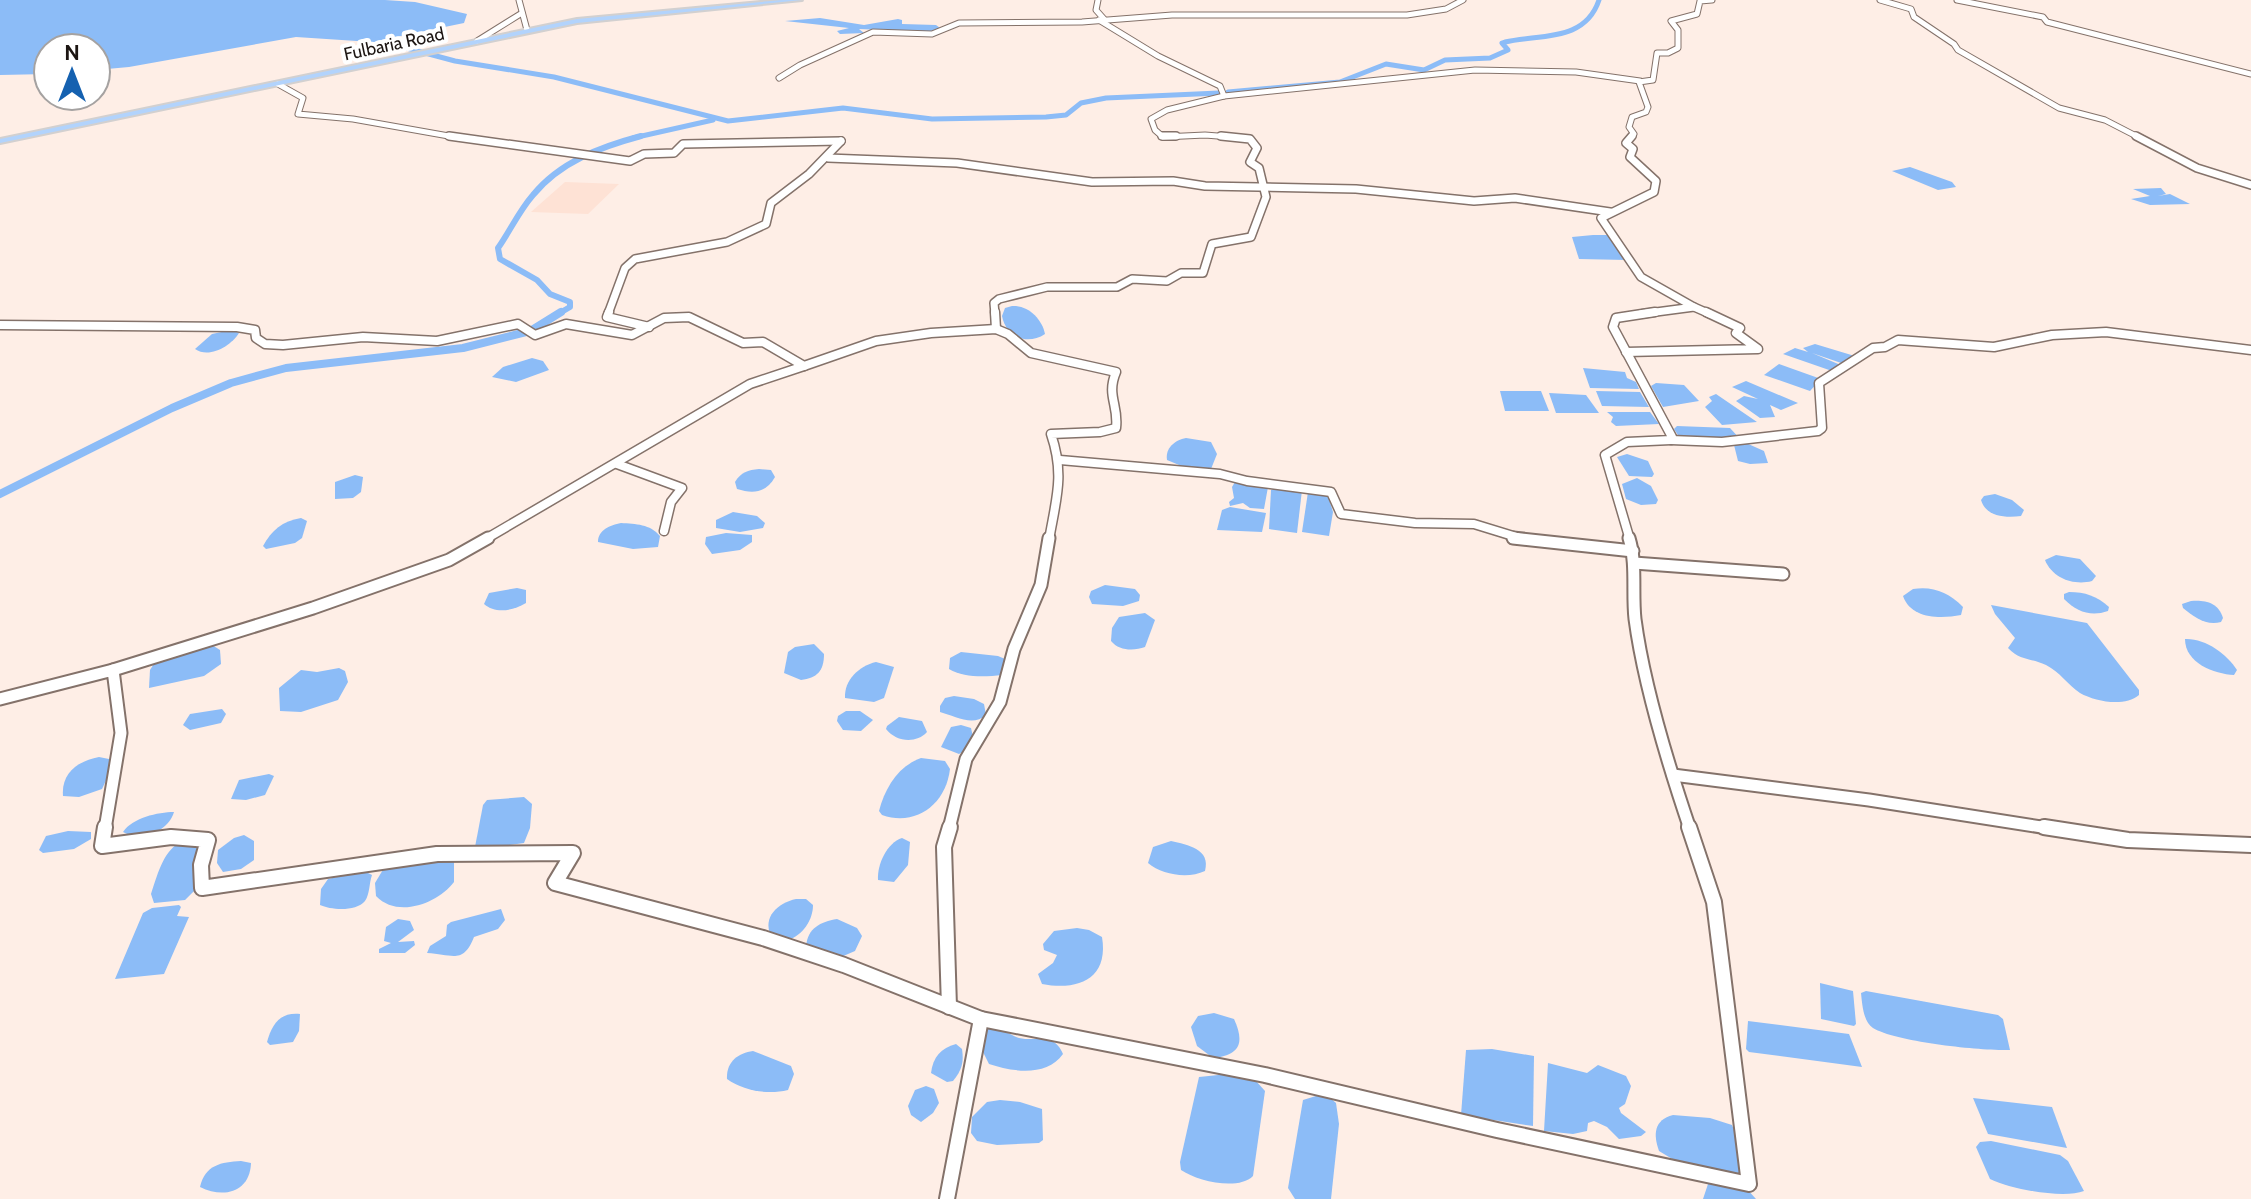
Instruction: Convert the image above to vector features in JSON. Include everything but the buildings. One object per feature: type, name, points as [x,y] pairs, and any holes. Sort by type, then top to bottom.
[{"type":"main road","name":"Fulbaria Road","points":[[0,141],[577,21],[799,0]]},
{"type":"street","points":[[519,0],[527,30]]},
{"type":"street","points":[[1098,0],[1096,10],[1101,19],[1158,56],[1220,86],[1224,96]]},
{"type":"street","points":[[779,78],[800,65],[873,32],[932,34],[959,23],[1172,15],[1407,15],[1446,9],[1463,0]]},
{"type":"street","points":[[996,329],[995,301],[1047,287],[1117,287],[1132,279],[1167,281],[1181,273],[1203,273],[1212,244],[1251,237],[1266,197],[1259,168],[1250,162],[1257,148],[1250,139],[1205,135],[1163,137],[1155,130],[1151,119],[1159,113],[1202,105],[1224,96],[1280,94],[1373,78],[1477,68],[1653,80],[1657,53],[1672,52],[1678,48],[1678,30],[1671,21],[1697,14],[1700,1],[1712,0]]},
{"type":"street","points":[[1880,0],[1911,9],[1914,17],[1954,44],[1958,50],[2056,107],[2105,120],[2197,168],[2251,185]]},
{"type":"street","points":[[1957,0],[2043,17],[2047,22],[2251,74]]},
{"type":"street","points":[[477,41],[522,13]]},
{"type":"street","points":[[1626,352],[1758,349],[1736,333],[1740,328],[1641,277],[1601,219],[1654,192],[1657,186],[1652,177],[1630,157],[1633,149],[1626,143],[1634,134],[1629,127],[1632,117],[1646,112],[1648,107],[1640,81]]},
{"type":"street","points":[[278,84],[303,98],[298,114],[353,119],[485,143],[630,161],[644,154],[674,153],[683,144],[841,141],[828,158],[771,203],[766,224],[727,242],[635,259],[625,268],[607,317],[649,328]]},
{"type":"street","points":[[828,158],[957,163],[1092,182],[1173,181],[1205,186],[1264,185],[1383,191],[1474,201],[1515,198],[1610,212]]},
{"type":"street","points":[[1671,440],[1672,435],[1614,332],[1616,318],[1694,307]]},
{"type":"street","points":[[0,325],[243,327],[255,330],[256,338],[265,344],[283,345],[363,337],[437,341],[518,324],[535,335],[559,324],[626,335],[670,317],[694,318],[743,343],[763,342],[804,366]]},
{"type":"street","points":[[0,699],[113,670],[313,608],[449,560],[750,384],[876,341],[906,335],[996,329],[1008,334],[1031,353],[1116,372],[1109,386],[1109,398],[1118,410],[1116,428],[1100,432],[1051,434],[1060,460],[1041,585],[1014,649],[1000,702],[966,759],[962,785],[944,847],[949,1007]]},
{"type":"street","points":[[113,670],[121,733],[102,846],[198,836],[208,840],[201,865],[202,888],[437,854],[573,853],[555,883],[655,906],[789,948],[883,980],[981,1019],[1265,1075],[1497,1130],[1749,1184],[1714,902],[1673,775],[1649,685],[1635,618],[1634,557],[1605,455],[1627,442],[1722,442],[1818,431],[1824,419],[1819,383],[1873,348],[1885,347],[1898,340],[1994,347],[2052,335],[2106,332],[2251,350]]},
{"type":"street","points":[[1060,460],[1220,474],[1234,479],[1316,488],[1331,492],[1341,514],[1415,523],[1474,524],[1515,539],[1634,557],[1783,574]]},
{"type":"street","points":[[617,464],[682,488],[671,502],[664,531]]},
{"type":"street","points":[[1673,775],[1785,787],[1886,805],[2040,825],[2089,836],[2251,845]]},
{"type":"street","points":[[947,1199],[981,1019]]},
{"type":"shaded area","points":[[565,182],[619,184],[588,214],[531,212]]},
{"type":"water","points":[[0,0],[385,0],[415,2],[467,14],[464,23],[372,42],[296,37],[112,69],[112,32],[32,32],[32,74],[0,75]]},
{"type":"water","points":[[820,18],[864,25],[898,19],[902,20],[902,24],[936,25],[940,28],[928,32],[859,29],[864,33],[840,34],[837,31],[849,28],[785,21]]},
{"type":"water","points":[[1910,167],[1952,182],[1956,187],[1938,190],[1892,171]]},
{"type":"water","points":[[2161,188],[2166,194],[2158,196],[2170,194],[2190,204],[2150,205],[2131,199],[2150,196],[2133,189]]},
{"type":"water","points":[[1609,235],[1627,260],[1579,259],[1572,237]]},
{"type":"water","points":[[1012,306],[1033,314],[1045,334],[1025,339],[1013,334],[1002,316],[1005,308]]},
{"type":"water","points":[[231,330],[239,333],[219,350],[207,353],[195,349],[212,334]]},
{"type":"water","points":[[1815,344],[1858,357],[1844,364],[1812,353],[1843,366],[1832,371],[1783,354],[1795,348],[1808,352],[1803,348]]},
{"type":"water","points":[[532,358],[543,361],[549,370],[516,382],[492,377],[503,367]]},
{"type":"water","points":[[1779,364],[1821,379],[1810,391],[1764,375]]},
{"type":"water","points":[[1583,368],[1625,372],[1639,389],[1590,388]]},
{"type":"water","points":[[1746,381],[1798,403],[1781,410],[1770,405],[1775,417],[1760,418],[1736,401],[1744,396],[1758,399],[1732,387]]},
{"type":"water","points":[[1656,383],[1684,385],[1699,401],[1663,407],[1651,386]]},
{"type":"water","points":[[1500,391],[1541,391],[1549,411],[1505,411]]},
{"type":"water","points":[[1596,391],[1640,392],[1649,407],[1602,406]]},
{"type":"water","points":[[1549,393],[1586,395],[1599,413],[1556,413]]},
{"type":"water","points":[[1716,394],[1757,422],[1722,425],[1705,407],[1712,401],[1709,397]]},
{"type":"water","points":[[1607,412],[1650,412],[1659,424],[1616,426]]},
{"type":"water","points":[[1677,426],[1730,428],[1741,440],[1681,440],[1674,429]]},
{"type":"water","points":[[1186,438],[1211,442],[1217,454],[1211,469],[1184,467],[1167,460],[1172,445]]},
{"type":"water","points":[[1746,443],[1764,451],[1768,463],[1738,461],[1734,445]]},
{"type":"water","points":[[1627,454],[1648,461],[1654,474],[1652,477],[1629,476],[1617,457]]},
{"type":"water","points":[[759,469],[771,470],[775,477],[768,486],[754,492],[737,489],[735,482],[740,476]]},
{"type":"water","points":[[355,475],[363,477],[361,492],[353,498],[335,499],[335,482]]},
{"type":"water","points":[[1637,478],[1651,486],[1658,500],[1656,504],[1641,505],[1626,499],[1622,484]]},
{"type":"water","points":[[1235,482],[1268,487],[1264,509],[1250,508],[1243,503],[1230,506]]},
{"type":"water","points":[[1271,490],[1302,490],[1297,533],[1269,529]]},
{"type":"water","points":[[1308,492],[1327,492],[1333,512],[1329,536],[1302,532]]},
{"type":"water","points":[[1995,494],[2012,500],[2024,510],[2021,516],[2003,516],[1987,510],[1981,500],[1984,496]]},
{"type":"water","points":[[1230,507],[1266,513],[1262,532],[1217,530],[1222,510]]},
{"type":"water","points":[[733,512],[757,516],[765,523],[763,528],[740,532],[716,528],[716,520]]},
{"type":"water","points":[[301,518],[307,521],[302,538],[295,543],[266,549],[263,546],[278,527]]},
{"type":"water","points":[[621,523],[652,529],[660,536],[658,547],[633,549],[598,542],[605,529]]},
{"type":"water","points":[[726,533],[752,535],[752,542],[740,550],[712,554],[705,544],[706,537]]},
{"type":"water","points":[[2056,555],[2080,559],[2096,576],[2092,581],[2078,582],[2058,576],[2045,560]]},
{"type":"water","points":[[1105,585],[1135,589],[1140,595],[1139,601],[1123,606],[1092,604],[1089,597],[1091,591]]},
{"type":"water","points":[[517,588],[526,590],[526,603],[521,606],[499,610],[484,604],[489,593]]},
{"type":"water","points":[[1913,589],[1934,589],[1952,597],[1963,607],[1961,615],[1936,617],[1919,613],[1907,604],[1903,596]]},
{"type":"water","points":[[2069,592],[2095,597],[2109,607],[2108,611],[2090,613],[2079,610],[2064,599],[2064,594]]},
{"type":"water","points":[[2191,601],[2214,605],[2221,613],[2221,622],[2205,622],[2191,615],[2182,604]]},
{"type":"water","points":[[1991,605],[2087,623],[2139,690],[2139,695],[2118,702],[2094,699],[2080,693],[2046,665],[2017,655],[2008,648],[2015,638]]},
{"type":"water","points":[[1145,613],[1155,620],[1145,647],[1127,649],[1111,641],[1112,628],[1119,617]]},
{"type":"water","points":[[2185,639],[2208,644],[2221,653],[2237,670],[2234,675],[2218,672],[2195,661],[2186,647]]},
{"type":"water","points":[[814,644],[824,654],[818,673],[801,680],[784,673],[788,652],[795,647]]},
{"type":"water","points":[[212,645],[220,650],[221,664],[204,676],[149,688],[150,670],[155,662]]},
{"type":"water","points":[[961,652],[1005,659],[1002,675],[968,675],[949,669],[950,658]]},
{"type":"water","points":[[876,662],[894,667],[884,698],[874,702],[845,698],[847,685],[854,675]]},
{"type":"water","points":[[339,668],[345,671],[348,682],[338,700],[301,712],[280,711],[279,688],[301,670],[317,672]]},
{"type":"water","points":[[954,696],[984,704],[986,715],[970,720],[940,712],[945,698]]},
{"type":"water","points":[[222,709],[226,714],[221,723],[190,730],[183,725],[190,714]]},
{"type":"water","points":[[846,711],[860,711],[873,720],[861,731],[843,730],[837,721],[838,716]]},
{"type":"water","points":[[899,717],[922,721],[927,732],[912,740],[895,737],[886,729]]},
{"type":"water","points":[[961,725],[971,728],[973,737],[966,750],[959,754],[941,747],[951,727]]},
{"type":"water","points":[[99,757],[109,759],[111,770],[102,789],[79,797],[63,796],[65,781],[72,769]]},
{"type":"water","points":[[921,758],[945,761],[950,769],[936,802],[927,810],[906,818],[882,815],[879,811],[889,786],[906,766]]},
{"type":"water","points":[[269,774],[274,776],[265,795],[246,800],[231,799],[239,780]]},
{"type":"water","points":[[524,797],[532,804],[530,828],[524,843],[481,849],[475,847],[483,805],[487,800]]},
{"type":"water","points":[[174,812],[166,825],[153,833],[138,836],[123,832],[146,817]]},
{"type":"water","points":[[68,831],[91,832],[91,839],[74,849],[43,853],[39,850],[46,836]]},
{"type":"water","points":[[244,835],[254,841],[254,860],[241,869],[223,872],[217,863],[218,850]]},
{"type":"water","points":[[902,838],[910,842],[908,865],[894,882],[878,880],[884,855],[892,844]]},
{"type":"water","points":[[1171,841],[1197,849],[1205,858],[1205,871],[1191,875],[1175,874],[1148,863],[1153,847]]},
{"type":"water","points":[[179,843],[199,843],[195,890],[185,900],[154,903],[151,894],[161,866],[168,853]]},
{"type":"water","points":[[454,857],[454,882],[428,902],[417,906],[395,906],[376,896],[375,883],[384,868]]},
{"type":"water","points":[[364,871],[372,875],[368,895],[361,905],[343,909],[320,905],[321,889],[328,879]]},
{"type":"water","points":[[796,899],[806,899],[813,905],[806,926],[788,940],[771,936],[769,923],[773,912]]},
{"type":"water","points":[[179,905],[177,916],[189,917],[164,974],[115,979],[143,913],[152,908]]},
{"type":"water","points":[[501,909],[505,920],[498,929],[474,937],[461,955],[427,953],[430,946],[446,936],[447,925],[451,922]]},
{"type":"water","points":[[398,919],[410,921],[414,930],[398,942],[414,941],[415,945],[405,953],[379,953],[379,949],[391,943],[384,941],[386,927]]},
{"type":"water","points":[[837,919],[857,928],[862,936],[855,951],[841,957],[806,946],[809,935],[816,927]]},
{"type":"water","points":[[1077,928],[1102,937],[1101,963],[1096,972],[1088,979],[1068,986],[1042,984],[1038,974],[1053,963],[1057,955],[1044,950],[1043,944],[1054,931]]},
{"type":"water","points":[[1820,983],[1853,991],[1854,1026],[1821,1019]]},
{"type":"water","points":[[1866,991],[1998,1015],[2003,1019],[2010,1050],[1940,1045],[1884,1033],[1867,1021],[1861,993]]},
{"type":"water","points":[[1214,1013],[1234,1019],[1239,1041],[1234,1051],[1213,1058],[1197,1046],[1191,1027],[1198,1016]]},
{"type":"water","points":[[300,1014],[299,1031],[293,1042],[270,1045],[267,1042],[278,1020],[287,1015]]},
{"type":"water","points":[[1748,1021],[1849,1034],[1862,1067],[1749,1052],[1746,1049]]},
{"type":"water","points":[[990,1025],[1019,1038],[1050,1040],[1063,1054],[1048,1066],[1029,1071],[989,1064],[980,1046],[984,1028]]},
{"type":"water","points":[[956,1044],[962,1049],[962,1066],[953,1081],[947,1082],[931,1073],[932,1067],[939,1054]]},
{"type":"water","points":[[1492,1049],[1534,1056],[1533,1126],[1461,1115],[1466,1050]]},
{"type":"water","points":[[753,1051],[791,1066],[794,1074],[788,1090],[756,1091],[727,1079],[734,1059]]},
{"type":"water","points":[[1548,1063],[1587,1073],[1598,1065],[1626,1076],[1631,1086],[1625,1104],[1619,1108],[1621,1113],[1646,1132],[1641,1136],[1619,1139],[1607,1127],[1594,1121],[1588,1123],[1587,1131],[1573,1134],[1544,1131]]},
{"type":"water","points":[[1228,1074],[1256,1081],[1265,1091],[1253,1176],[1228,1184],[1188,1174],[1181,1170],[1180,1162],[1199,1077]]},
{"type":"water","points":[[926,1086],[934,1089],[939,1103],[933,1113],[921,1122],[911,1115],[908,1106],[915,1090]]},
{"type":"water","points":[[1316,1096],[1329,1097],[1336,1103],[1339,1124],[1331,1199],[1295,1199],[1288,1188],[1303,1100]]},
{"type":"water","points":[[1973,1098],[2052,1107],[2067,1148],[1988,1134]]},
{"type":"water","points":[[1000,1100],[1042,1109],[1043,1140],[1039,1143],[997,1145],[977,1141],[971,1133],[972,1117],[987,1102]]},
{"type":"water","points":[[1673,1115],[1710,1118],[1732,1125],[1738,1140],[1739,1173],[1679,1163],[1659,1151],[1657,1128],[1662,1120]]},
{"type":"water","points":[[1991,1141],[2060,1155],[2068,1161],[2084,1191],[2063,1194],[2037,1192],[1990,1179],[1976,1147],[1980,1142]]},
{"type":"water","points":[[227,1162],[251,1163],[250,1173],[241,1187],[218,1192],[200,1187],[210,1169]]},
{"type":"water","points":[[1708,1184],[1746,1188],[1756,1199],[1703,1199]]},
{"type":"waterway","points":[[1228,92],[1340,82],[1386,64],[1424,70],[1445,60],[1490,58],[1508,50],[1502,43],[1573,30],[1592,14],[1599,0]]},
{"type":"waterway","points":[[369,38],[455,61],[554,77],[728,121],[843,108],[932,119],[1046,117],[1066,115],[1081,103],[1106,98],[1219,93]]},
{"type":"waterway","points":[[638,137],[713,120]]},
{"type":"waterway","points":[[558,314],[570,307],[570,302],[550,294],[537,280],[500,259],[498,248],[528,201],[556,173],[582,157],[638,137]]},
{"type":"waterway","points":[[633,138],[638,137]]},
{"type":"waterway","points":[[532,330],[561,312]]},
{"type":"waterway","points":[[0,494],[172,408],[231,383],[286,368],[463,348],[526,332]]}]
